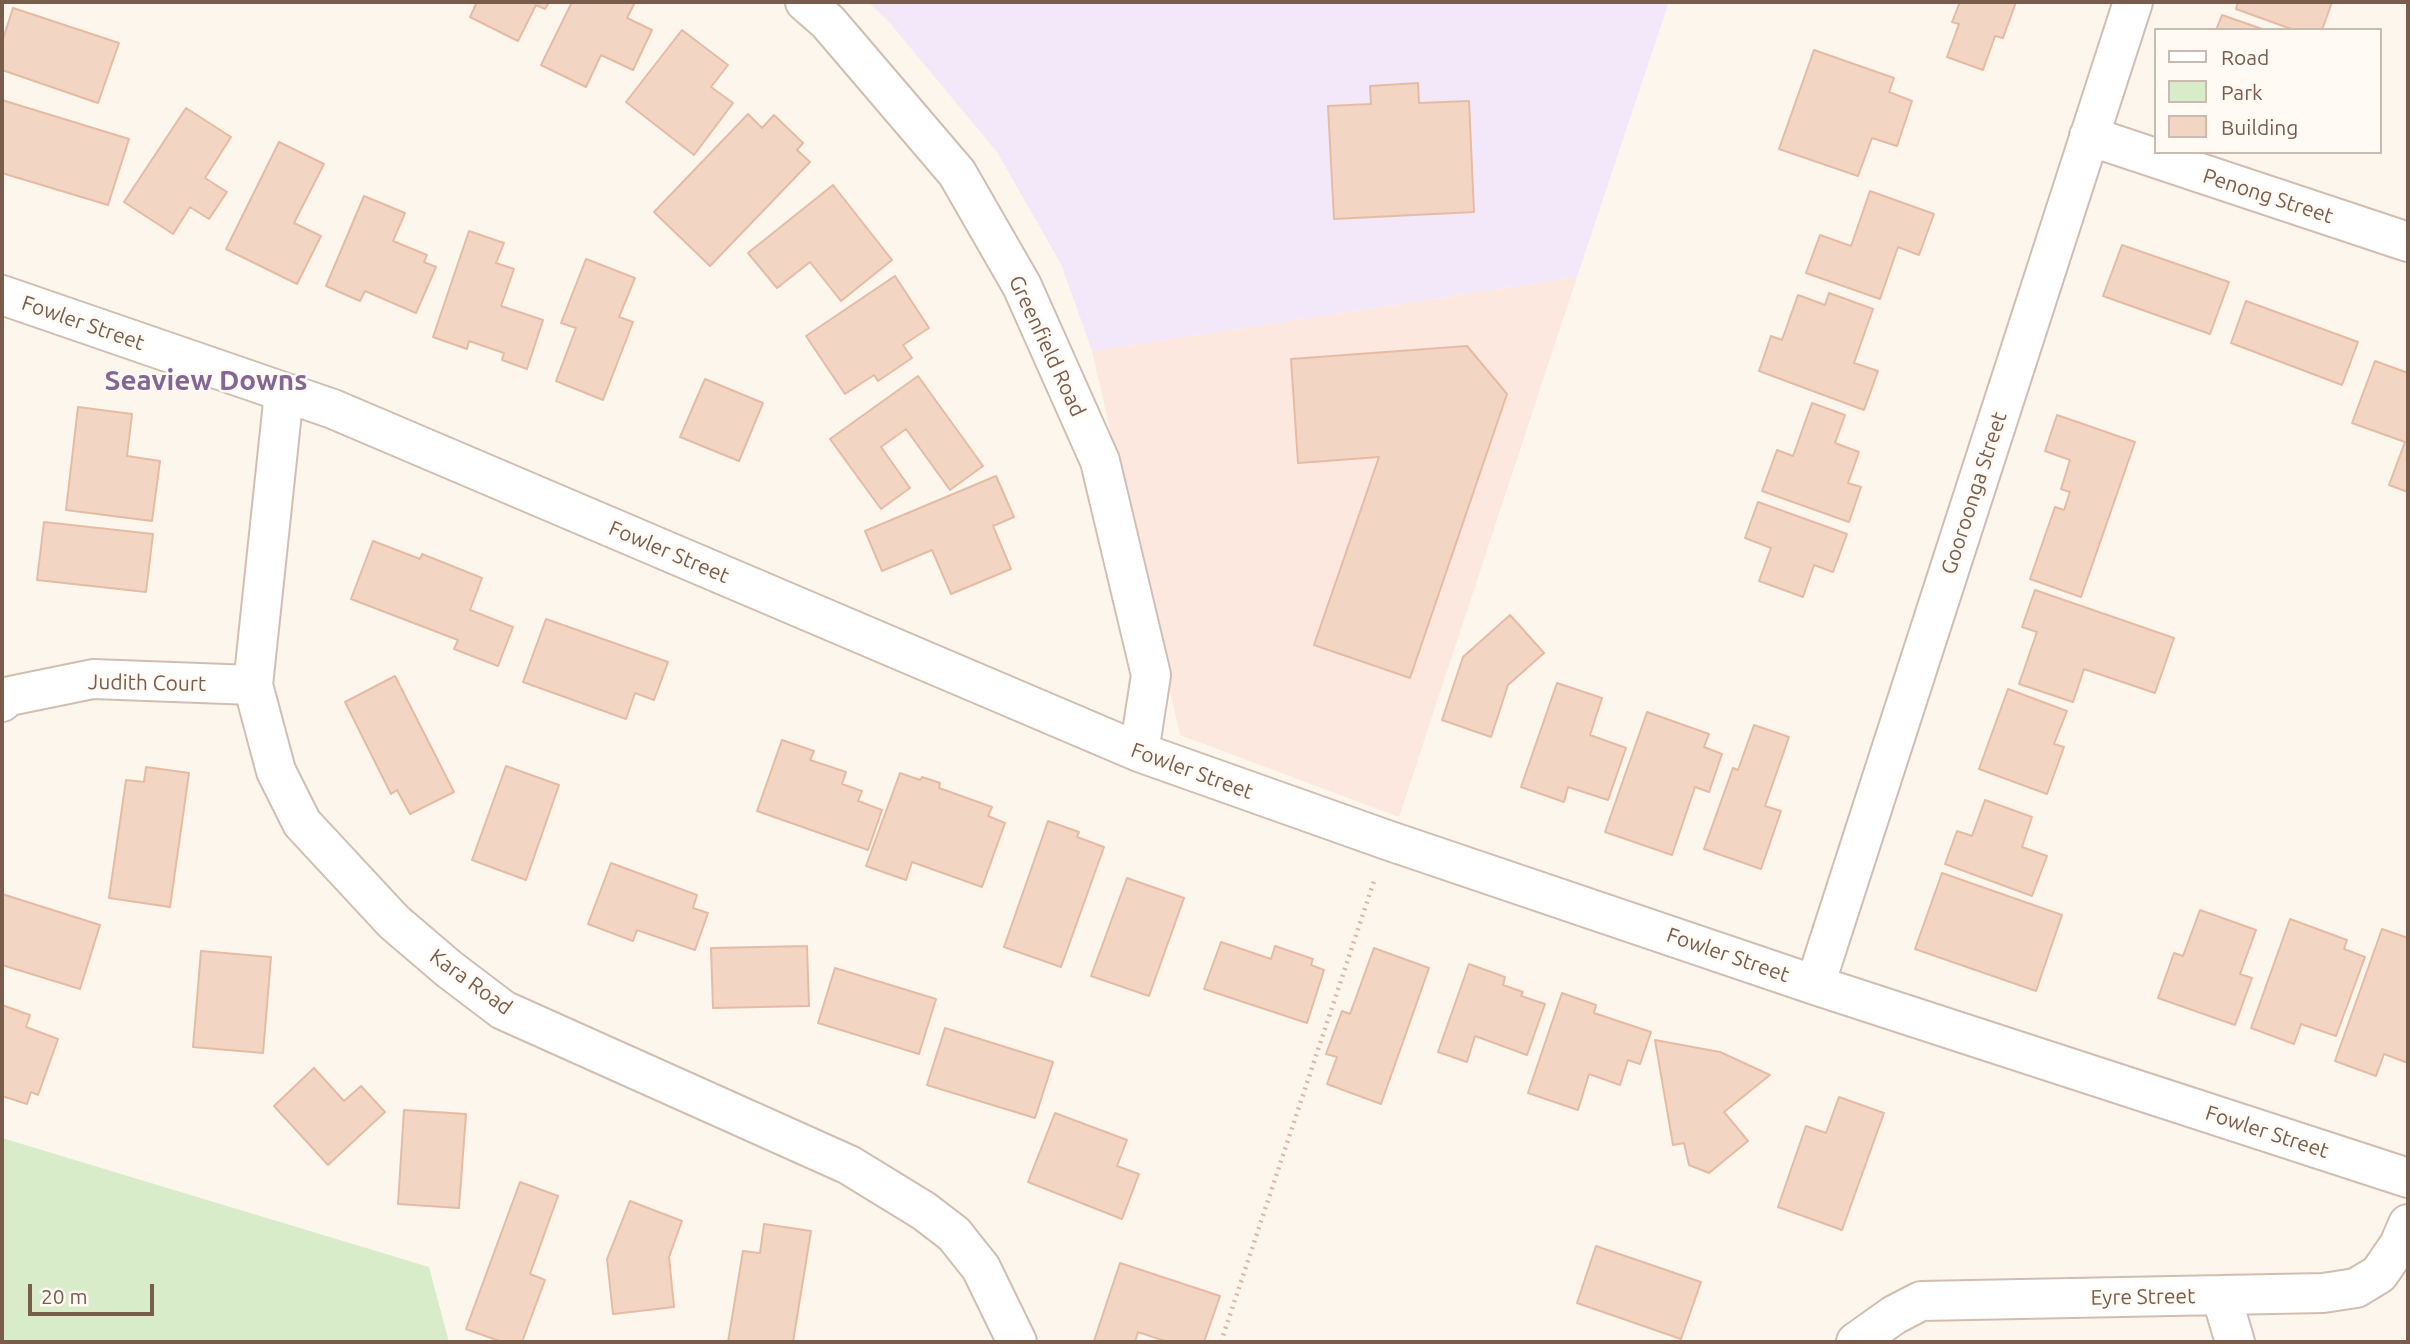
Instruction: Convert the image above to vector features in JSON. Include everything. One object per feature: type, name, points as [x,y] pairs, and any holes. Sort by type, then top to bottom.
[{"type":"street","name":"Greenfield Road","points":[[805,2],[828,22],[957,173],[1022,286],[1100,461],[1150,674],[1139,752]]},
{"type":"street","name":"Gooroonga Street","points":[[1815,985],[2133,2]]},
{"type":"street","name":"Penong Street","points":[[2089,136],[2408,242]]},
{"type":"street","name":"Fowler Street","points":[[2,295],[333,409],[1139,752],[1387,840],[1815,985],[2408,1178]]},
{"type":"street","name":"Kara Road","points":[[284,393],[253,685],[276,771],[302,823],[394,922],[503,1010],[849,1164],[924,1211],[954,1234],[981,1268],[1017,1342]]},
{"type":"street","name":"Judith Court","points":[[2,702],[5,697],[93,679],[253,685]]},
{"type":"street","name":"Eyre Street","points":[[1856,1342],[1894,1315],[1921,1301],[2323,1293],[2356,1288],[2379,1274],[2399,1245],[2408,1224]]},
{"type":"street","points":[[2221,1295],[2235,1342]]},
{"type":"path","points":[[1221,1342],[1387,840]]},
{"type":"shaded area","points":[[868,2],[1669,2],[1577,277],[1092,351],[1061,264],[997,152],[889,22]]},
{"type":"shaded area","points":[[1577,277],[1399,817],[1180,735],[1092,351]]},
{"type":"green space","points":[[2,1138],[429,1267],[449,1342],[2,1342]]},
{"type":"building","points":[[477,2],[549,2],[545,9],[536,5],[518,41],[470,17]]},
{"type":"building","points":[[572,2],[635,2],[627,18],[652,30],[633,70],[601,55],[586,87],[541,65]]},
{"type":"building","points":[[1960,2],[2016,2],[2003,38],[1995,36],[1983,70],[1947,57],[1959,24],[1952,22]]},
{"type":"building","points":[[2238,2],[2332,2],[2323,28],[2288,28],[2236,9]]},
{"type":"building","points":[[13,8],[119,43],[98,103],[2,70],[2,42]]},
{"type":"building","points":[[2222,15],[2259,28],[2217,28]]},
{"type":"building","points":[[682,30],[728,65],[711,87],[733,103],[694,155],[626,102]]},
{"type":"building","points":[[1814,50],[1894,78],[1889,92],[1912,101],[1897,146],[1872,138],[1858,176],[1779,149]]},
{"type":"building","points":[[1418,83],[1419,103],[1469,101],[1474,212],[1334,219],[1328,106],[1371,104],[1370,86]]},
{"type":"building","points":[[2,100],[129,139],[108,205],[2,173]]},
{"type":"building","points":[[186,108],[231,137],[205,178],[227,192],[209,219],[190,207],[173,234],[124,202]]},
{"type":"building","points":[[748,114],[762,128],[774,115],[803,143],[797,150],[810,162],[710,266],[654,212]]},
{"type":"building","points":[[279,142],[324,164],[294,223],[321,236],[297,284],[226,249]]},
{"type":"building","points":[[833,185],[892,260],[841,301],[810,262],[777,288],[748,253]]},
{"type":"building","points":[[1870,191],[1934,214],[1919,255],[1898,247],[1880,299],[1806,273],[1820,235],[1851,246]]},
{"type":"building","points":[[364,196],[405,213],[393,241],[427,255],[424,262],[436,267],[416,313],[365,291],[360,301],[326,286]]},
{"type":"building","points":[[469,231],[504,243],[496,263],[514,269],[501,306],[543,320],[527,369],[502,360],[504,353],[469,341],[467,349],[433,337]]},
{"type":"building","points":[[2122,245],[2229,282],[2210,334],[2103,296]]},
{"type":"building","points":[[586,259],[635,278],[619,317],[633,322],[603,400],[556,381],[576,328],[561,323]]},
{"type":"building","points":[[895,276],[929,328],[903,345],[912,358],[878,381],[874,375],[845,394],[806,336]]},
{"type":"building","points":[[1829,293],[1873,309],[1854,363],[1878,371],[1864,410],[1759,371],[1771,336],[1782,340],[1798,295],[1825,305]]},
{"type":"building","points":[[2246,301],[2358,342],[2342,385],[2231,343]]},
{"type":"building","points":[[1467,346],[1507,394],[1410,678],[1314,645],[1379,457],[1298,463],[1291,359]]},
{"type":"building","points":[[2375,361],[2408,373],[2408,492],[2389,485],[2405,442],[2352,423]]},
{"type":"building","points":[[918,376],[983,466],[950,490],[906,429],[881,447],[910,488],[881,509],[830,439]]},
{"type":"building","points":[[705,379],[763,403],[739,461],[680,437]]},
{"type":"building","points":[[1812,403],[1845,415],[1835,443],[1859,452],[1848,483],[1861,487],[1849,522],[1762,491],[1777,450],[1793,456]]},
{"type":"building","points":[[78,407],[132,414],[127,456],[160,461],[152,521],[66,510]]},
{"type":"building","points":[[2057,415],[2135,442],[2081,597],[2030,579],[2055,507],[2064,510],[2070,492],[2061,489],[2070,460],[2045,451]]},
{"type":"building","points":[[996,476],[1014,517],[993,526],[1011,569],[951,594],[932,550],[882,571],[865,531]]},
{"type":"building","points":[[1758,502],[1847,534],[1833,572],[1814,565],[1803,597],[1759,581],[1771,548],[1745,538]]},
{"type":"building","points":[[44,522],[153,534],[146,592],[37,580]]},
{"type":"building","points":[[373,541],[420,559],[422,554],[482,578],[470,610],[513,627],[498,666],[454,649],[458,640],[351,599]]},
{"type":"building","points":[[2035,590],[2174,638],[2155,693],[2084,669],[2073,702],[2019,684],[2037,632],[2022,627]]},
{"type":"building","points":[[1510,615],[1544,653],[1508,685],[1491,737],[1442,720],[1463,657]]},
{"type":"building","points":[[546,619],[668,662],[654,700],[635,693],[626,719],[523,682]]},
{"type":"building","points":[[395,676],[454,792],[410,814],[397,790],[391,794],[345,702]]},
{"type":"building","points":[[1557,683],[1602,698],[1590,735],[1626,748],[1608,800],[1568,787],[1564,802],[1521,787]]},
{"type":"building","points":[[2008,689],[2067,711],[2054,744],[2064,747],[2047,794],[1979,769]]},
{"type":"building","points":[[1647,712],[1709,734],[1704,747],[1722,754],[1709,792],[1695,787],[1672,855],[1605,832]]},
{"type":"building","points":[[1754,725],[1789,737],[1765,806],[1781,811],[1761,869],[1704,849],[1733,768],[1738,770]]},
{"type":"building","points":[[782,740],[814,751],[810,760],[846,772],[842,784],[862,791],[858,801],[882,810],[868,850],[757,811]]},
{"type":"building","points":[[506,766],[559,785],[526,880],[472,860]]},
{"type":"building","points":[[146,767],[189,773],[170,907],[109,898],[126,780],[144,782]]},
{"type":"building","points":[[900,773],[940,783],[939,788],[992,807],[988,816],[1005,823],[982,887],[912,862],[906,880],[866,866]]},
{"type":"building","points":[[1985,800],[2032,817],[2022,847],[2047,856],[2032,896],[1945,864],[1957,831],[1972,836]]},
{"type":"building","points":[[1048,821],[1079,832],[1077,837],[1104,847],[1061,967],[1004,947]]},
{"type":"building","points":[[611,863],[697,895],[693,908],[708,913],[695,950],[637,930],[633,941],[588,924]]},
{"type":"building","points":[[1942,873],[2062,915],[2036,991],[1915,949]]},
{"type":"building","points":[[1127,878],[1184,898],[1149,996],[1091,976]]},
{"type":"building","points":[[2,894],[100,925],[80,989],[2,965]]},
{"type":"building","points":[[2200,910],[2256,930],[2240,974],[2252,978],[2235,1025],[2158,998],[2174,953],[2183,956]]},
{"type":"building","points":[[2290,919],[2347,940],[2344,949],[2365,957],[2336,1036],[2301,1024],[2294,1044],[2251,1028]]},
{"type":"building","points":[[2382,929],[2408,938],[2408,1063],[2384,1054],[2376,1076],[2335,1061]]},
{"type":"building","points":[[1221,942],[1271,959],[1275,946],[1313,959],[1311,965],[1324,970],[1307,1023],[1204,989]]},
{"type":"building","points":[[807,946],[809,1006],[713,1008],[711,948]]},
{"type":"building","points":[[1374,948],[1429,968],[1381,1104],[1327,1084],[1337,1057],[1326,1054],[1342,1011],[1350,1014]]},
{"type":"building","points":[[201,951],[271,957],[263,1053],[193,1047]]},
{"type":"building","points":[[1469,964],[1505,977],[1503,985],[1523,992],[1521,996],[1545,1004],[1527,1055],[1475,1036],[1467,1062],[1438,1052]]},
{"type":"building","points":[[835,968],[936,999],[919,1054],[818,1023]]},
{"type":"building","points":[[1562,993],[1596,1005],[1594,1013],[1651,1032],[1640,1064],[1628,1060],[1620,1085],[1589,1074],[1578,1110],[1528,1093]]},
{"type":"building","points":[[2,1005],[30,1015],[26,1027],[58,1039],[38,1095],[31,1092],[27,1104],[2,1096]]},
{"type":"building","points":[[945,1028],[1053,1062],[1035,1118],[927,1085]]},
{"type":"building","points":[[1655,1040],[1720,1052],[1770,1075],[1724,1112],[1748,1141],[1709,1173],[1689,1165],[1684,1143],[1673,1145]]},
{"type":"building","points":[[314,1068],[344,1101],[361,1086],[385,1112],[328,1165],[274,1106]]},
{"type":"building","points":[[1839,1097],[1884,1113],[1842,1230],[1778,1207],[1806,1126],[1826,1133]]},
{"type":"building","points":[[404,1110],[466,1114],[459,1208],[398,1204]]},
{"type":"building","points":[[1055,1113],[1127,1140],[1117,1166],[1139,1174],[1122,1219],[1028,1182]]},
{"type":"building","points":[[520,1182],[558,1196],[530,1274],[545,1280],[522,1342],[502,1342],[466,1329]]},
{"type":"building","points":[[630,1201],[682,1221],[669,1257],[674,1307],[613,1314],[607,1259]]},
{"type":"building","points":[[764,1224],[811,1231],[793,1342],[728,1342],[743,1251],[760,1253]]},
{"type":"building","points":[[1596,1246],[1701,1282],[1681,1339],[1577,1303]]},
{"type":"building","points":[[1120,1263],[1220,1296],[1204,1342],[1168,1342],[1138,1332],[1135,1342],[1094,1341]]},
{"type":"district","name":"Seaview Downs","points":[[206,381]]}]
